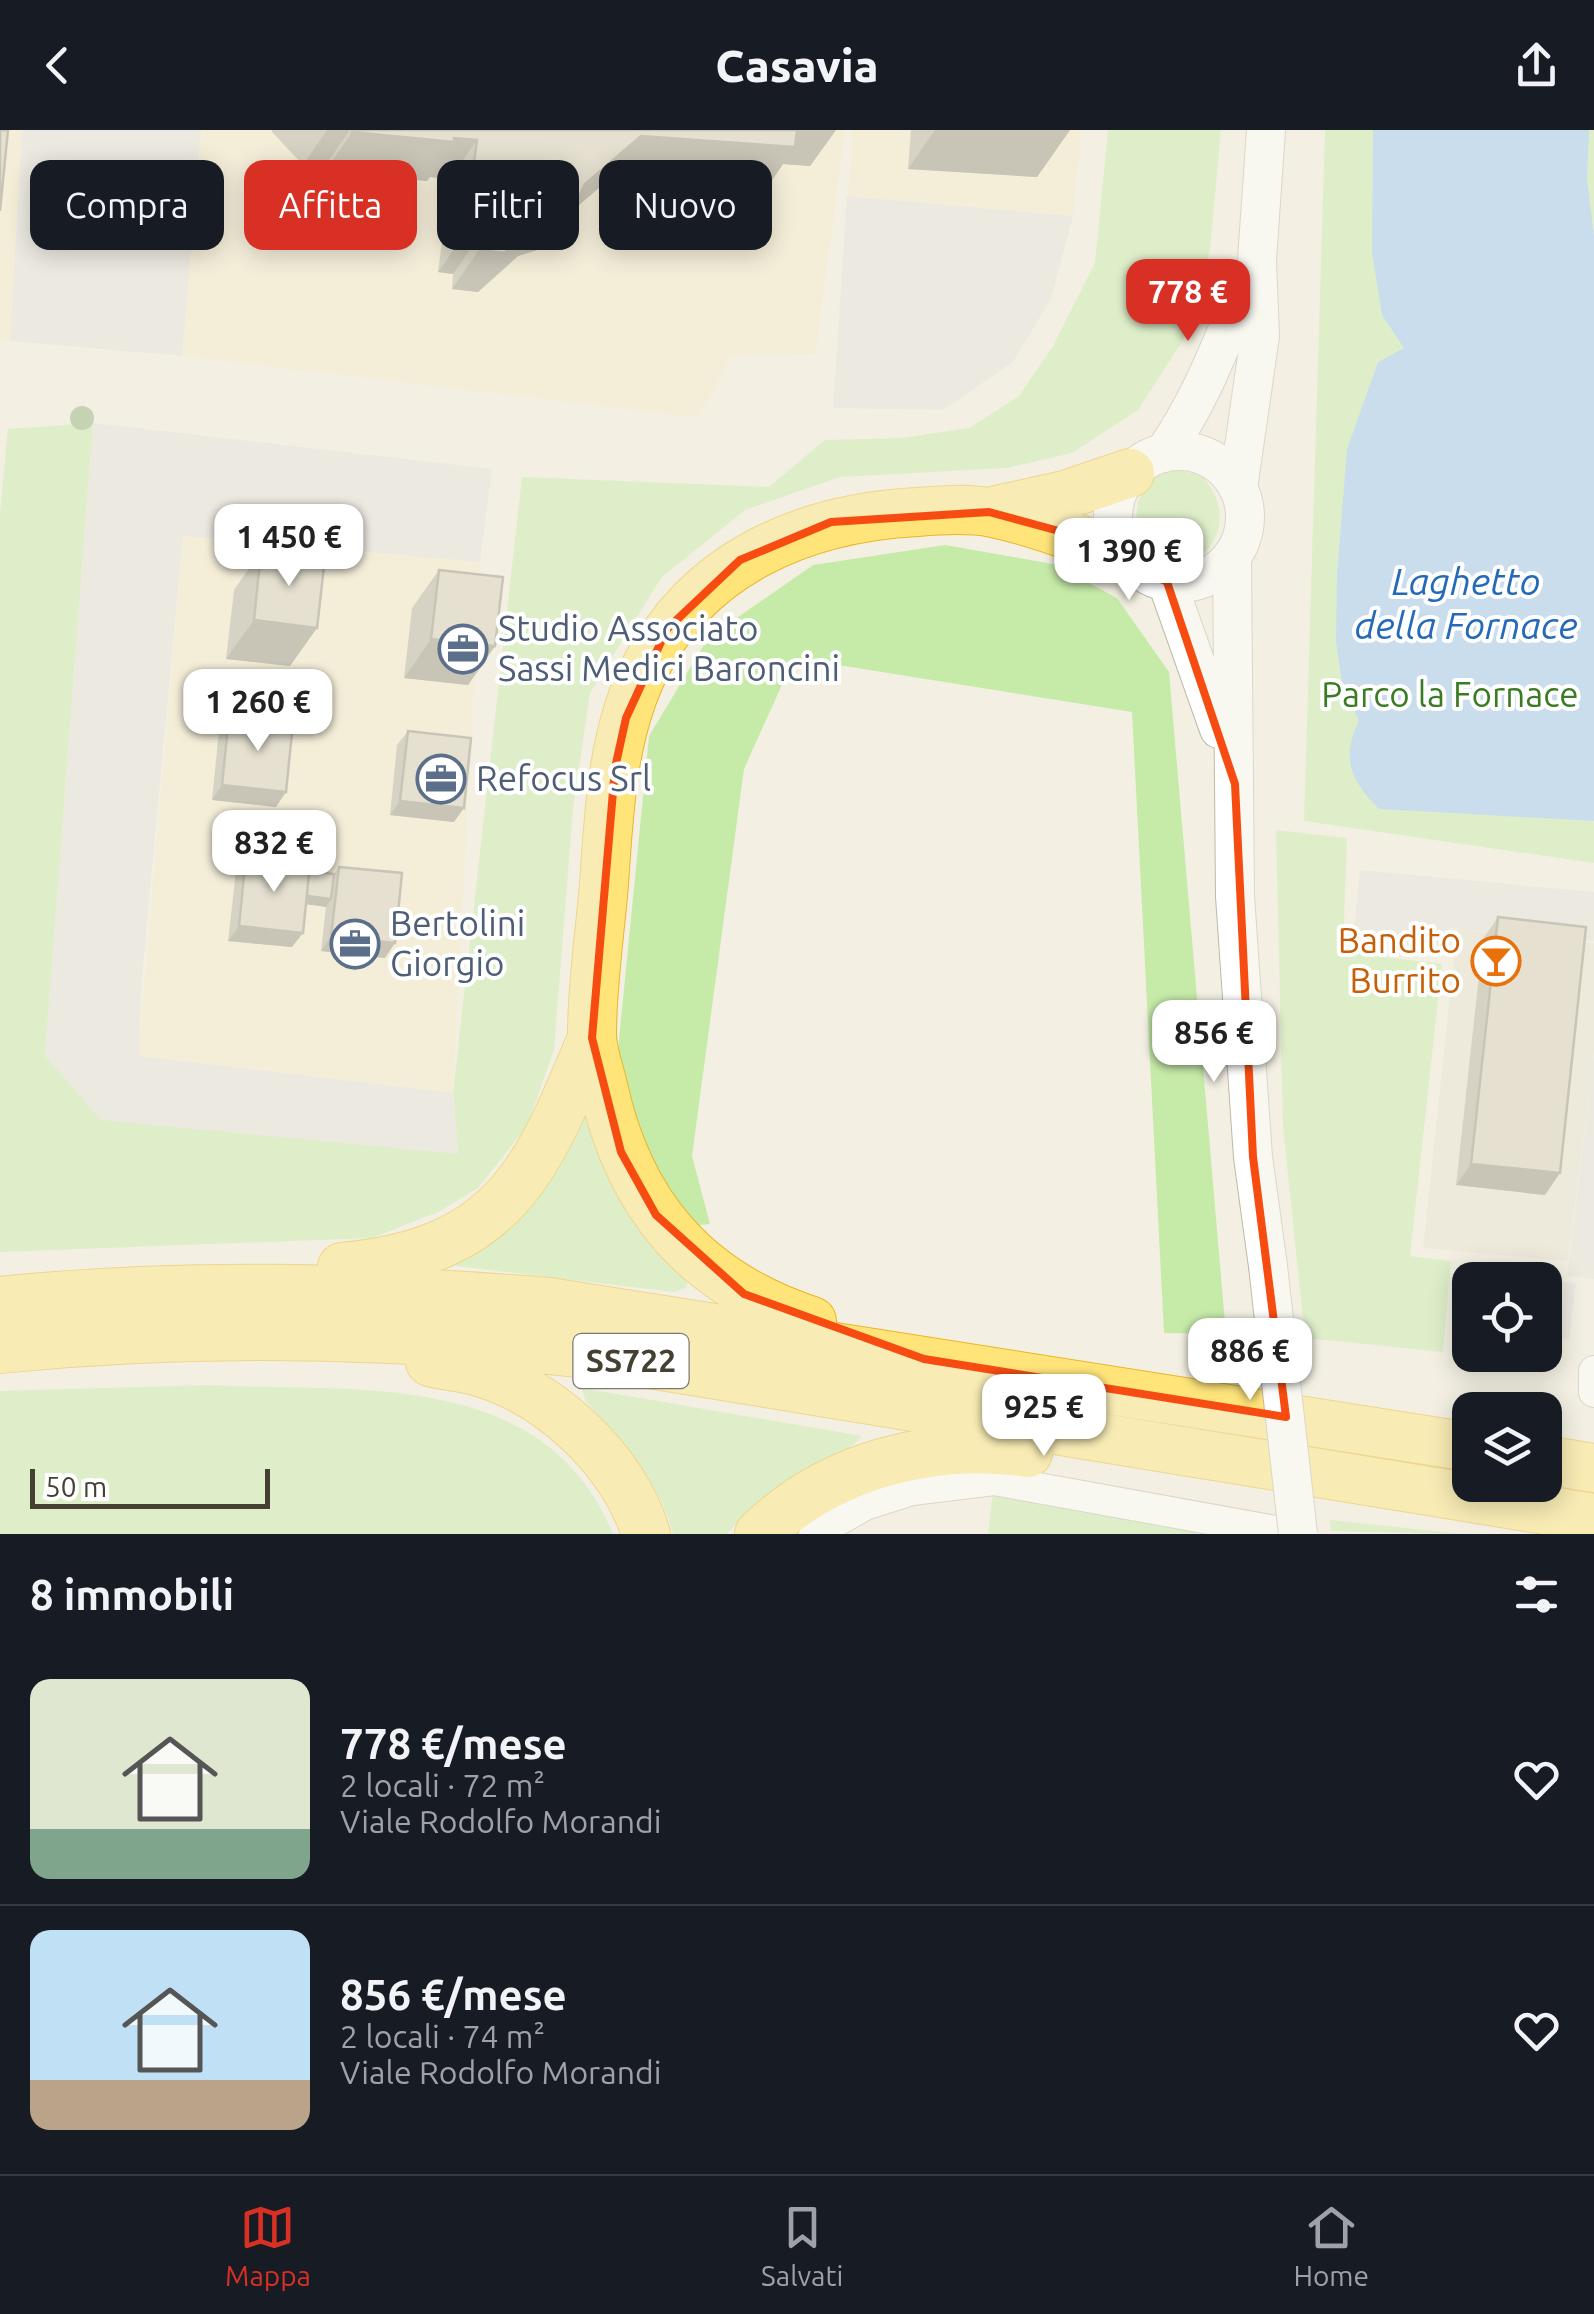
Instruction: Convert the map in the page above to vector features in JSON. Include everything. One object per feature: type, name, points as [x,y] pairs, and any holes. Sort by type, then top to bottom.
[{"type":"highway","points":[[924,1359],[744,1294],[675,1237],[656,1215],[621,1152],[592,1038],[614,768],[626,718],[667,628],[702,590],[740,560],[831,522],[894,513],[989,512],[1066,494],[1147,463]]},
{"type":"highway","points":[[989,512],[1070,534],[1148,570]]},
{"type":"highway","points":[[234,1287],[391,1262],[435,1248],[479,1224],[514,1193],[539,1159],[592,1038]]},
{"type":"highway","name":"SS722","points":[[0,1301],[234,1287],[423,1292],[548,1302],[1452,1444]]},
{"type":"highway","name":"SS722","points":[[0,1349],[242,1334],[466,1341],[588,1354],[1594,1518]]},
{"type":"highway","points":[[335,1337],[477,1372],[533,1396],[598,1453],[628,1495],[646,1534]]},
{"type":"highway","points":[[759,1534],[806,1497],[856,1471],[900,1457],[958,1450],[1003,1450],[1070,1459],[1197,1454]]},
{"type":"highway","points":[[1562,1463],[1594,1468]]},
{"type":"street","points":[[814,1534],[864,1505],[912,1490],[994,1480],[1295,1534],[1246,1063],[1235,896],[1229,624],[1232,558],[1244,530],[1238,488],[1260,336],[1257,260],[1266,130]]},
{"type":"street","points":[[1234,784],[1205,680],[1148,570],[1113,525],[1120,488],[1196,407],[1218,362],[1257,260]]},
{"type":"street","points":[[1147,463],[1202,456],[1220,465],[1238,488]]},
{"type":"street","points":[[1148,570],[1190,582],[1211,575],[1232,558]]},
{"type":"highlighted area","points":[[989,512],[1070,534],[1167,582],[1235,784],[1253,1157],[1286,1417],[924,1359],[744,1294],[656,1215],[621,1152],[592,1038],[615,768],[626,718],[667,629],[740,560],[831,522]]},
{"type":"shaded area","points":[[0,130],[22,130],[10,341],[0,340]]},
{"type":"shaded area","points":[[22,130],[201,130],[198,160],[30,160],[30,250],[191,250],[182,356],[10,341]]},
{"type":"shaded area","points":[[201,130],[845,130],[816,354],[731,356],[699,418],[182,356],[191,250],[224,250],[224,160],[198,160]]},
{"type":"shaded area","points":[[853,130],[1082,130],[1073,216],[848,196]]},
{"type":"shaded area","points":[[847,196],[1073,216],[1051,299],[1013,362],[943,410],[833,408]]},
{"type":"shaded area","points":[[93,423],[492,469],[480,562],[183,536],[141,987],[139,1056],[453,1093],[458,1154],[101,1120],[45,1056]]},
{"type":"shaded area","points":[[183,536],[480,562],[453,1093],[138,1056]]},
{"type":"shaded area","points":[[1360,870],[1594,892],[1594,941],[1449,928],[1447,949],[1353,940]]},
{"type":"shaded area","points":[[1457,929],[1594,943],[1594,1054],[1568,1261],[1423,1248]]},
{"type":"shaded area","points":[[1594,1055],[1594,1279],[1567,1276]]},
{"type":"shaded area","points":[[1562,1282],[1576,1283],[1569,1339],[1562,1338]]},
{"type":"green space","points":[[1108,130],[1221,130],[1210,250],[1183,340],[1138,410],[1072,453],[1007,468],[840,477],[745,510],[661,578],[590,693],[573,809],[554,1050],[527,1126],[478,1188],[438,1212],[372,1238],[0,1252],[0,513],[8,429],[93,423],[45,1056],[458,1153],[453,1093],[522,477],[769,487],[825,440],[901,438],[969,428],[1019,396],[1053,346],[1095,263]]},
{"type":"green space","name":"Laghetto della Fornace","points":[[1325,130],[1594,130],[1594,863],[1304,821]]},
{"type":"green space","points":[[1172,469],[1201,475],[1219,512],[1219,524],[1210,546],[1188,565],[1155,558],[1146,547],[1137,521],[1137,508],[1148,484]]},
{"type":"green space","points":[[945,545],[1053,564],[1117,598],[1169,672],[1226,1334],[1164,1333],[1132,712],[794,658],[744,769],[692,1156],[710,1224],[679,1227],[635,1150],[617,1060],[649,736],[708,638],[813,565]]},
{"type":"green space","points":[[1276,830],[1347,838],[1343,952],[1442,964],[1410,1256],[1451,1261],[1443,1352],[1305,1338],[1283,1127]]},
{"type":"green space","points":[[583,1106],[689,1276],[686,1288],[674,1292],[456,1266],[451,1258]]},
{"type":"green space","points":[[208,1385],[383,1392],[441,1400],[494,1416],[542,1441],[582,1480],[613,1534],[0,1534],[0,1391]]},
{"type":"green space","points":[[582,1388],[862,1436],[848,1450],[746,1514],[727,1534],[673,1534],[648,1479],[585,1400]]},
{"type":"green space","points":[[993,1491],[1197,1529],[1196,1534],[988,1534]]},
{"type":"green space","points":[[1330,1520],[1463,1534],[1331,1531]]},
{"type":"water","name":"Laghetto della Fornace","points":[[1373,130],[1589,130],[1587,178],[1594,236],[1594,821],[1379,809],[1361,788],[1351,768],[1350,746],[1359,721],[1342,684],[1336,641],[1347,449],[1378,362],[1404,348],[1382,315],[1372,253]]},
{"type":"building","points":[[0,130],[8,130],[0,211]]},
{"type":"building","points":[[797,130],[795,147],[641,136],[613,160],[599,160],[599,172],[585,184],[579,197],[579,160],[474,160],[477,140],[454,138],[454,142],[352,132]]},
{"type":"building","points":[[261,551],[325,558],[317,628],[254,620]]},
{"type":"building","points":[[439,570],[503,577],[495,646],[431,639]]},
{"type":"building","points":[[229,716],[293,723],[286,792],[222,785]]},
{"type":"building","points":[[408,731],[471,738],[464,808],[400,801]]},
{"type":"building","points":[[246,856],[310,864],[303,933],[239,926]]},
{"type":"building","points":[[339,867],[402,873],[395,943],[331,936]]},
{"type":"building","points":[[309,871],[334,874],[331,899],[307,896]]},
{"type":"building","points":[[1498,917],[1586,927],[1560,1173],[1471,1164]]},
{"type":"place","name":"Studio Associato Sassi Medici Baroncini","points":[[463,649]]},
{"type":"place","name":"Refocus Srl","points":[[441,779]]},
{"type":"place","name":"Bertolini Giorgio","points":[[355,944]]},
{"type":"place","name":"Bandito Burrito","points":[[1496,961]]},
{"type":"park label","name":"Parco la Fornace","points":[[1450,695]]}]
